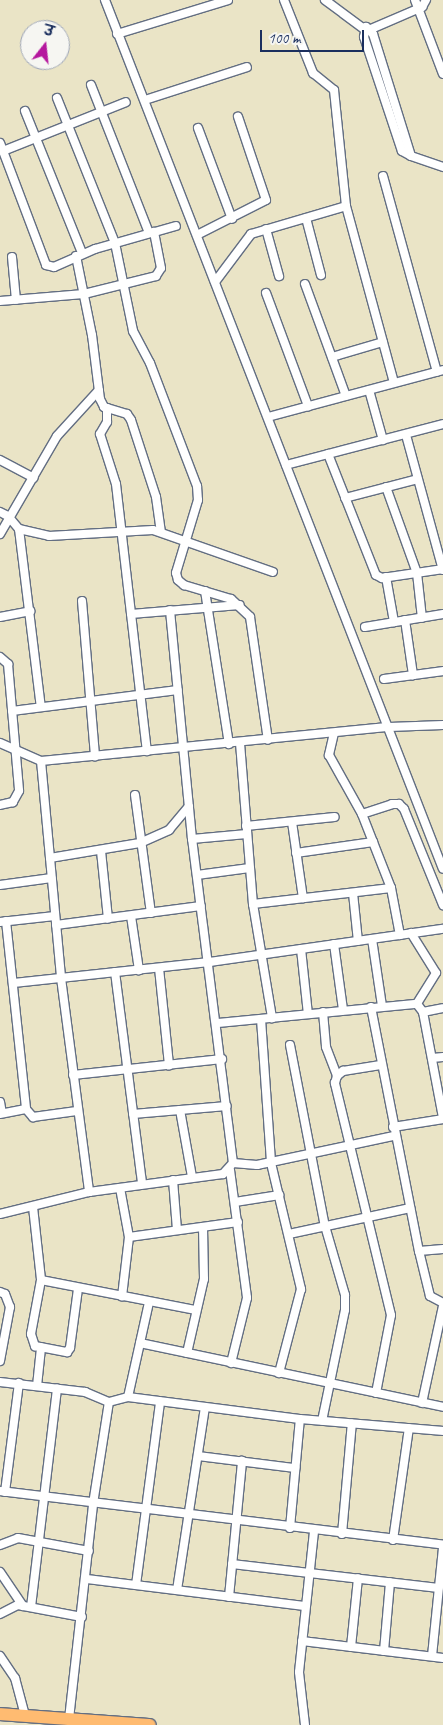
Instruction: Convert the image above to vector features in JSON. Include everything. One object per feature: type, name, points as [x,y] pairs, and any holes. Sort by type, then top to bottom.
[{"type":"main road","points":[[0,1714],[25,1715],[43,1721],[150,1725]]},
{"type":"street","points":[[105,0],[443,869]]},
{"type":"street","points":[[117,34],[228,0]]},
{"type":"street","points":[[284,0],[313,73],[334,90],[346,206],[394,383]]},
{"type":"street","points":[[325,0],[367,29],[411,156],[443,167]]},
{"type":"street","points":[[416,0],[443,74]]},
{"type":"street","points":[[367,29],[418,9],[426,0]]},
{"type":"street","points":[[145,100],[247,67]]},
{"type":"street","points":[[0,301],[84,294],[156,276],[160,272],[152,232],[91,85]]},
{"type":"street","points":[[57,98],[115,243],[136,338],[150,363],[197,486],[198,500],[185,540],[178,580],[232,599],[240,605],[253,623],[268,740]]},
{"type":"street","points":[[126,102],[35,138],[2,147],[44,262],[54,267],[79,255],[176,226]]},
{"type":"street","points":[[25,111],[79,255],[101,403],[107,408],[127,414],[131,420],[156,497],[161,532]]},
{"type":"street","points":[[196,235],[265,203],[267,196],[238,117]]},
{"type":"street","points":[[198,128],[232,219]]},
{"type":"street","points":[[268,417],[440,371],[406,261],[383,176]]},
{"type":"street","points":[[214,282],[251,234],[346,206]]},
{"type":"street","points":[[306,218],[321,275]]},
{"type":"street","points":[[266,229],[280,276]]},
{"type":"street","points":[[12,257],[16,300]]},
{"type":"street","points":[[304,284],[346,396]]},
{"type":"street","points":[[266,293],[308,406]]},
{"type":"street","points":[[332,357],[383,342]]},
{"type":"street","points":[[0,534],[8,516],[34,478],[57,436],[99,390]]},
{"type":"street","points":[[369,390],[382,440]]},
{"type":"street","points":[[107,408],[107,422],[100,432],[115,478],[147,751]]},
{"type":"street","points":[[286,465],[443,424]]},
{"type":"street","points":[[328,454],[374,572],[378,577],[443,570],[406,435]]},
{"type":"street","points":[[0,460],[34,478]]},
{"type":"street","points":[[345,498],[418,479]]},
{"type":"street","points":[[386,487],[417,573],[422,618]]},
{"type":"street","points":[[0,512],[8,516],[19,529],[41,707]]},
{"type":"street","points":[[19,529],[49,536],[161,532],[273,572]]},
{"type":"street","points":[[386,577],[394,622]]},
{"type":"street","points":[[205,591],[229,744]]},
{"type":"street","points":[[82,601],[95,756]]},
{"type":"street","points":[[132,614],[240,605]]},
{"type":"street","points":[[170,610],[192,839],[218,1024],[235,1202],[247,1298],[231,1363]]},
{"type":"street","points":[[0,617],[30,611]]},
{"type":"street","points":[[365,627],[443,614]]},
{"type":"street","points":[[404,620],[412,675]]},
{"type":"street","points":[[0,658],[8,664],[18,798],[0,805]]},
{"type":"street","points":[[384,679],[443,671]]},
{"type":"street","points":[[12,711],[178,690]]},
{"type":"street","points":[[0,743],[41,761],[389,727],[443,726]]},
{"type":"street","points":[[334,733],[329,755],[362,814],[391,888],[400,935]]},
{"type":"street","points":[[240,743],[253,904],[272,1018]]},
{"type":"street","points":[[41,761],[61,978],[72,1075],[89,1192]]},
{"type":"street","points":[[135,795],[151,913]]},
{"type":"street","points":[[362,814],[392,804],[399,804],[404,809],[443,905]]},
{"type":"street","points":[[50,858],[140,843],[169,830],[189,806]]},
{"type":"street","points":[[192,839],[335,816]]},
{"type":"street","points":[[292,822],[303,898]]},
{"type":"street","points":[[296,853],[373,842]]},
{"type":"street","points":[[101,851],[108,918]]},
{"type":"street","points":[[197,875],[250,868]]},
{"type":"street","points":[[0,885],[52,878]]},
{"type":"street","points":[[253,904],[391,888]]},
{"type":"street","points":[[353,892],[358,941]]},
{"type":"street","points":[[56,925],[201,906]]},
{"type":"street","points":[[55,916],[3,921],[13,983],[26,1109],[33,1117],[78,1111]]},
{"type":"street","points":[[131,916],[138,970]]},
{"type":"street","points":[[13,983],[210,962],[443,929]]},
{"type":"street","points":[[411,933],[436,973],[417,1004]]},
{"type":"street","points":[[372,939],[382,1006]]},
{"type":"street","points":[[334,944],[343,1010]]},
{"type":"street","points":[[301,949],[308,1014]]},
{"type":"street","points":[[159,968],[169,1065]]},
{"type":"street","points":[[116,972],[142,1184]]},
{"type":"street","points":[[218,1024],[371,1007],[417,1004]]},
{"type":"street","points":[[393,1127],[443,1118],[440,1084],[432,1058],[424,1012],[417,1004]]},
{"type":"street","points":[[371,1007],[394,1136],[419,1251],[430,1296],[443,1305],[422,1403]]},
{"type":"street","points":[[424,1012],[443,1008]]},
{"type":"street","points":[[323,1012],[326,1047],[337,1076]]},
{"type":"street","points":[[261,1019],[271,1163],[301,1289],[279,1373]]},
{"type":"street","points":[[290,1045],[313,1155],[325,1226],[345,1295],[322,1421]]},
{"type":"street","points":[[432,1058],[443,1057]]},
{"type":"street","points":[[72,1075],[222,1059]]},
{"type":"street","points":[[376,1393],[391,1315],[366,1218],[335,1083],[337,1076],[343,1071],[381,1065]]},
{"type":"street","points":[[0,1102],[1,1114],[26,1109]]},
{"type":"street","points":[[133,1114],[227,1106]]},
{"type":"street","points":[[180,1110],[192,1177]]},
{"type":"street","points":[[0,1214],[89,1192],[223,1174],[232,1167],[271,1163],[313,1155],[394,1136]]},
{"type":"street","points":[[173,1180],[177,1230]]},
{"type":"street","points":[[120,1188],[129,1237],[122,1297]]},
{"type":"street","points":[[235,1202],[279,1195]]},
{"type":"street","points":[[33,1206],[41,1280],[31,1342],[41,1347],[67,1352],[70,1348],[78,1289]]},
{"type":"street","points":[[289,1234],[410,1208]]},
{"type":"street","points":[[129,1237],[238,1222]]},
{"type":"street","points":[[186,1353],[204,1279],[203,1227]]},
{"type":"street","points":[[419,1251],[443,1249]]},
{"type":"street","points":[[41,1280],[78,1289],[196,1310]]},
{"type":"street","points":[[0,1292],[5,1294],[10,1307],[2,1338],[0,1361]]},
{"type":"street","points":[[128,1397],[149,1302]]},
{"type":"street","points":[[140,1343],[443,1407]]},
{"type":"street","points":[[38,1386],[41,1347]]},
{"type":"street","points":[[0,1382],[94,1394],[109,1402],[128,1397],[300,1419],[443,1431]]},
{"type":"street","points":[[19,1383],[3,1492],[443,1547],[432,1656]]},
{"type":"street","points":[[27,1607],[41,1542],[44,1497],[57,1389]]},
{"type":"street","points":[[62,1721],[82,1617],[93,1504],[109,1402]]},
{"type":"street","points":[[136,1585],[160,1402]]},
{"type":"street","points":[[176,1590],[205,1407]]},
{"type":"street","points":[[290,1528],[300,1419]]},
{"type":"street","points":[[342,1534],[352,1423]]},
{"type":"street","points":[[393,1540],[409,1428]]},
{"type":"street","points":[[198,1456],[295,1468]]},
{"type":"street","points":[[229,1597],[242,1461]]},
{"type":"street","points":[[305,1725],[299,1672],[304,1606],[314,1532]]},
{"type":"street","points":[[0,1545],[18,1538],[89,1551]]},
{"type":"street","points":[[232,1564],[439,1588]]},
{"type":"street","points":[[0,1572],[27,1607]]},
{"type":"street","points":[[351,1647],[358,1578]]},
{"type":"street","points":[[87,1579],[304,1606]]},
{"type":"street","points":[[384,1651],[390,1582]]},
{"type":"street","points":[[0,1614],[10,1607],[27,1607],[82,1617]]},
{"type":"street","points":[[302,1640],[443,1658]]},
{"type":"street","points":[[0,1656],[15,1678],[25,1715]]}]
